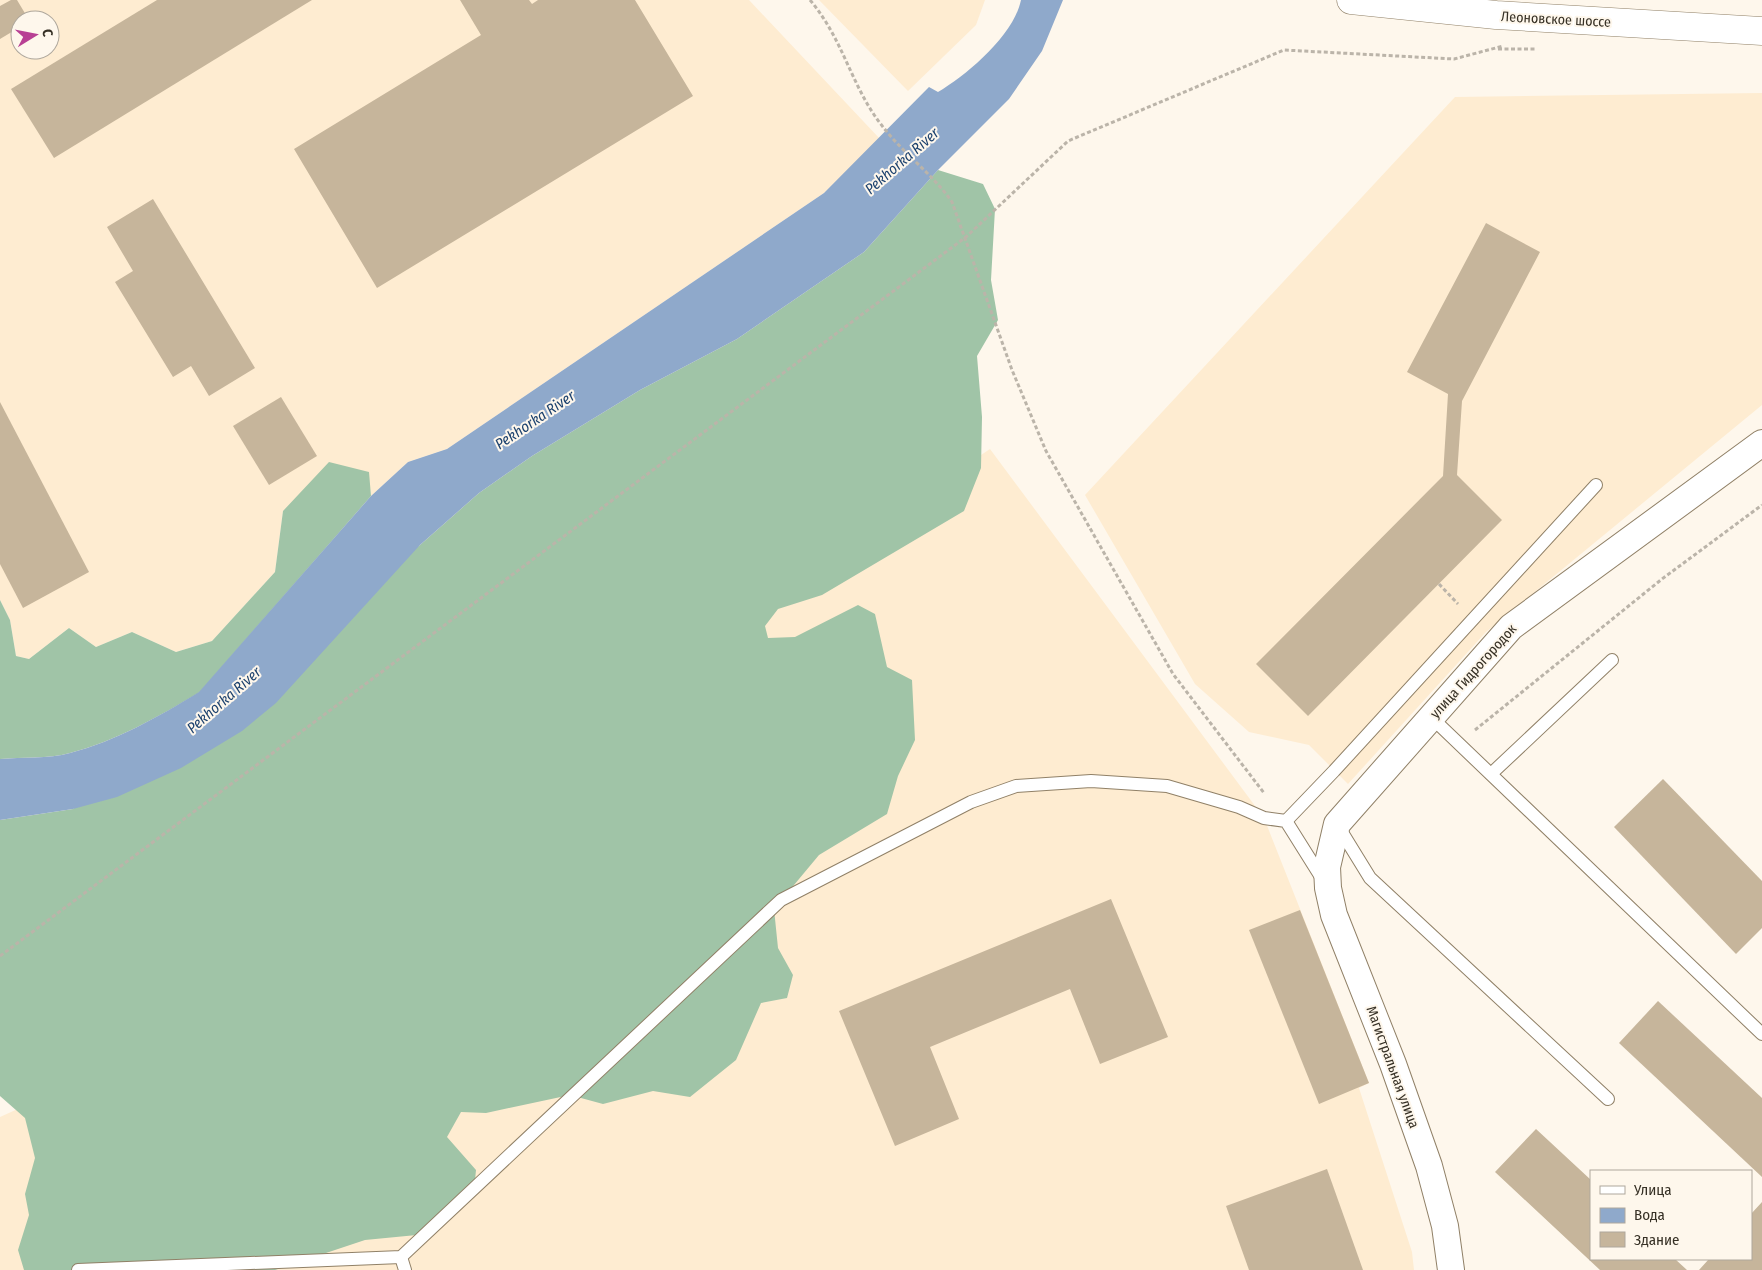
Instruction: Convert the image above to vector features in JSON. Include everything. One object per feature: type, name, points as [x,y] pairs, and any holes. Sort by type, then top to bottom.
[{"type":"main road","name":"Леоновское шоссе","points":[[1351,0],[1496,15],[1762,31]]},
{"type":"street","name":"улица Гидрогородок","points":[[1327,878],[1337,824],[1510,628],[1762,443]]},
{"type":"street","name":"Магистральная улица","points":[[1327,878],[1334,915],[1393,1064],[1429,1166],[1445,1226],[1451,1270]]},
{"type":"lane","points":[[1286,822],[1596,485]]},
{"type":"lane","points":[[1491,774],[1612,660]]},
{"type":"lane","points":[[1431,717],[1762,1034]]},
{"type":"lane","points":[[78,1270],[401,1257],[781,900],[971,802],[1016,786],[1091,781],[1167,786],[1239,807],[1264,818],[1286,822],[1327,878]]},
{"type":"lane","points":[[1337,824],[1370,878],[1608,1099]]},
{"type":"lane","points":[[401,1257],[405,1270]]},
{"type":"path","points":[[810,0],[833,31],[880,123],[942,187],[952,202],[1012,370],[1046,451],[1173,674],[1286,822]]},
{"type":"path","points":[[0,956],[966,237],[1068,141],[1284,50],[1454,59],[1511,44]]},
{"type":"path","points":[[1459,743],[1662,579],[1762,505]]},
{"type":"shaded area","points":[[0,0],[749,0],[880,139],[824,193],[447,449],[408,462],[371,496],[368,472],[283,511],[275,572],[212,641],[176,652],[132,632],[96,647],[69,628],[29,659],[16,656],[10,620],[0,600]]},
{"type":"shaded area","points":[[819,0],[985,0],[976,25],[908,91]]},
{"type":"shaded area","points":[[1762,93],[1762,405],[1486,632],[1348,784],[1309,745],[1249,732],[1195,684],[1085,495],[1455,97]]},
{"type":"shaded area","points":[[990,449],[1264,818],[1369,1083],[1359,1088],[1412,1252],[1414,1270],[0,1270],[0,1117],[31,1103],[314,899]]},
{"type":"green space","points":[[938,170],[983,184],[995,209],[991,280],[998,320],[977,356],[982,417],[981,468],[964,511],[822,595],[778,609],[765,626],[768,638],[795,637],[858,605],[875,614],[887,667],[912,680],[915,740],[898,776],[887,814],[819,855],[774,909],[778,948],[793,975],[787,998],[761,1003],[736,1060],[690,1097],[653,1091],[603,1104],[570,1095],[486,1113],[461,1112],[447,1137],[476,1170],[474,1190],[427,1234],[365,1240],[275,1270],[24,1270],[18,1250],[29,1215],[25,1194],[35,1158],[25,1118],[0,1096],[0,820],[73,809],[420,545],[479,493],[532,456],[640,390],[737,339],[864,252]]},
{"type":"green space","points":[[329,462],[369,472],[371,496],[200,692],[120,735],[87,748],[53,756],[0,759],[0,600],[10,620],[16,656],[29,659],[69,628],[96,647],[132,632],[176,652],[212,641],[275,572],[283,511]]},
{"type":"water","name":"Pekhorka River","points":[[1021,0],[1063,0],[1042,51],[1009,99],[938,170],[864,252],[737,339],[640,390],[532,456],[479,493],[420,545],[276,703],[242,731],[181,768],[117,797],[73,809],[0,820],[0,759],[53,756],[87,748],[136,727],[199,692],[371,496],[408,462],[447,449],[824,193],[929,87],[938,92],[950,85],[988,53],[1009,27],[1017,13]]},
{"type":"building","points":[[11,0],[17,0],[23,10],[10,10],[10,33],[0,39],[0,6]]},
{"type":"building","points":[[157,0],[312,0],[54,158],[11,89]]},
{"type":"building","points":[[460,0],[529,0],[532,4],[538,0],[635,0],[693,96],[377,288],[294,149],[481,35]]},
{"type":"building","points":[[153,199],[255,368],[209,396],[191,366],[173,377],[115,282],[133,271],[107,227]]},
{"type":"building","points":[[1486,223],[1540,252],[1462,401],[1457,475],[1502,520],[1308,716],[1256,664],[1443,476],[1448,394],[1407,372]]},
{"type":"building","points":[[281,397],[317,456],[269,485],[233,426]]},
{"type":"building","points":[[0,402],[89,572],[23,608],[0,564]]},
{"type":"building","points":[[1663,779],[1762,881],[1762,928],[1736,954],[1614,827]]},
{"type":"building","points":[[1111,899],[1168,1037],[1100,1064],[1070,989],[930,1047],[959,1119],[895,1146],[839,1011]]},
{"type":"building","points":[[1300,910],[1369,1083],[1319,1104],[1249,930]]},
{"type":"building","points":[[1658,1001],[1762,1098],[1762,1177],[1619,1043]]},
{"type":"building","points":[[1536,1129],[1590,1179],[1590,1260],[1676,1260],[1687,1270],[1600,1270],[1495,1172]]},
{"type":"building","points":[[1327,1169],[1363,1270],[1249,1270],[1226,1206]]},
{"type":"building","points":[[1762,1202],[1762,1270],[1699,1270],[1708,1260],[1752,1260],[1752,1213]]}]
